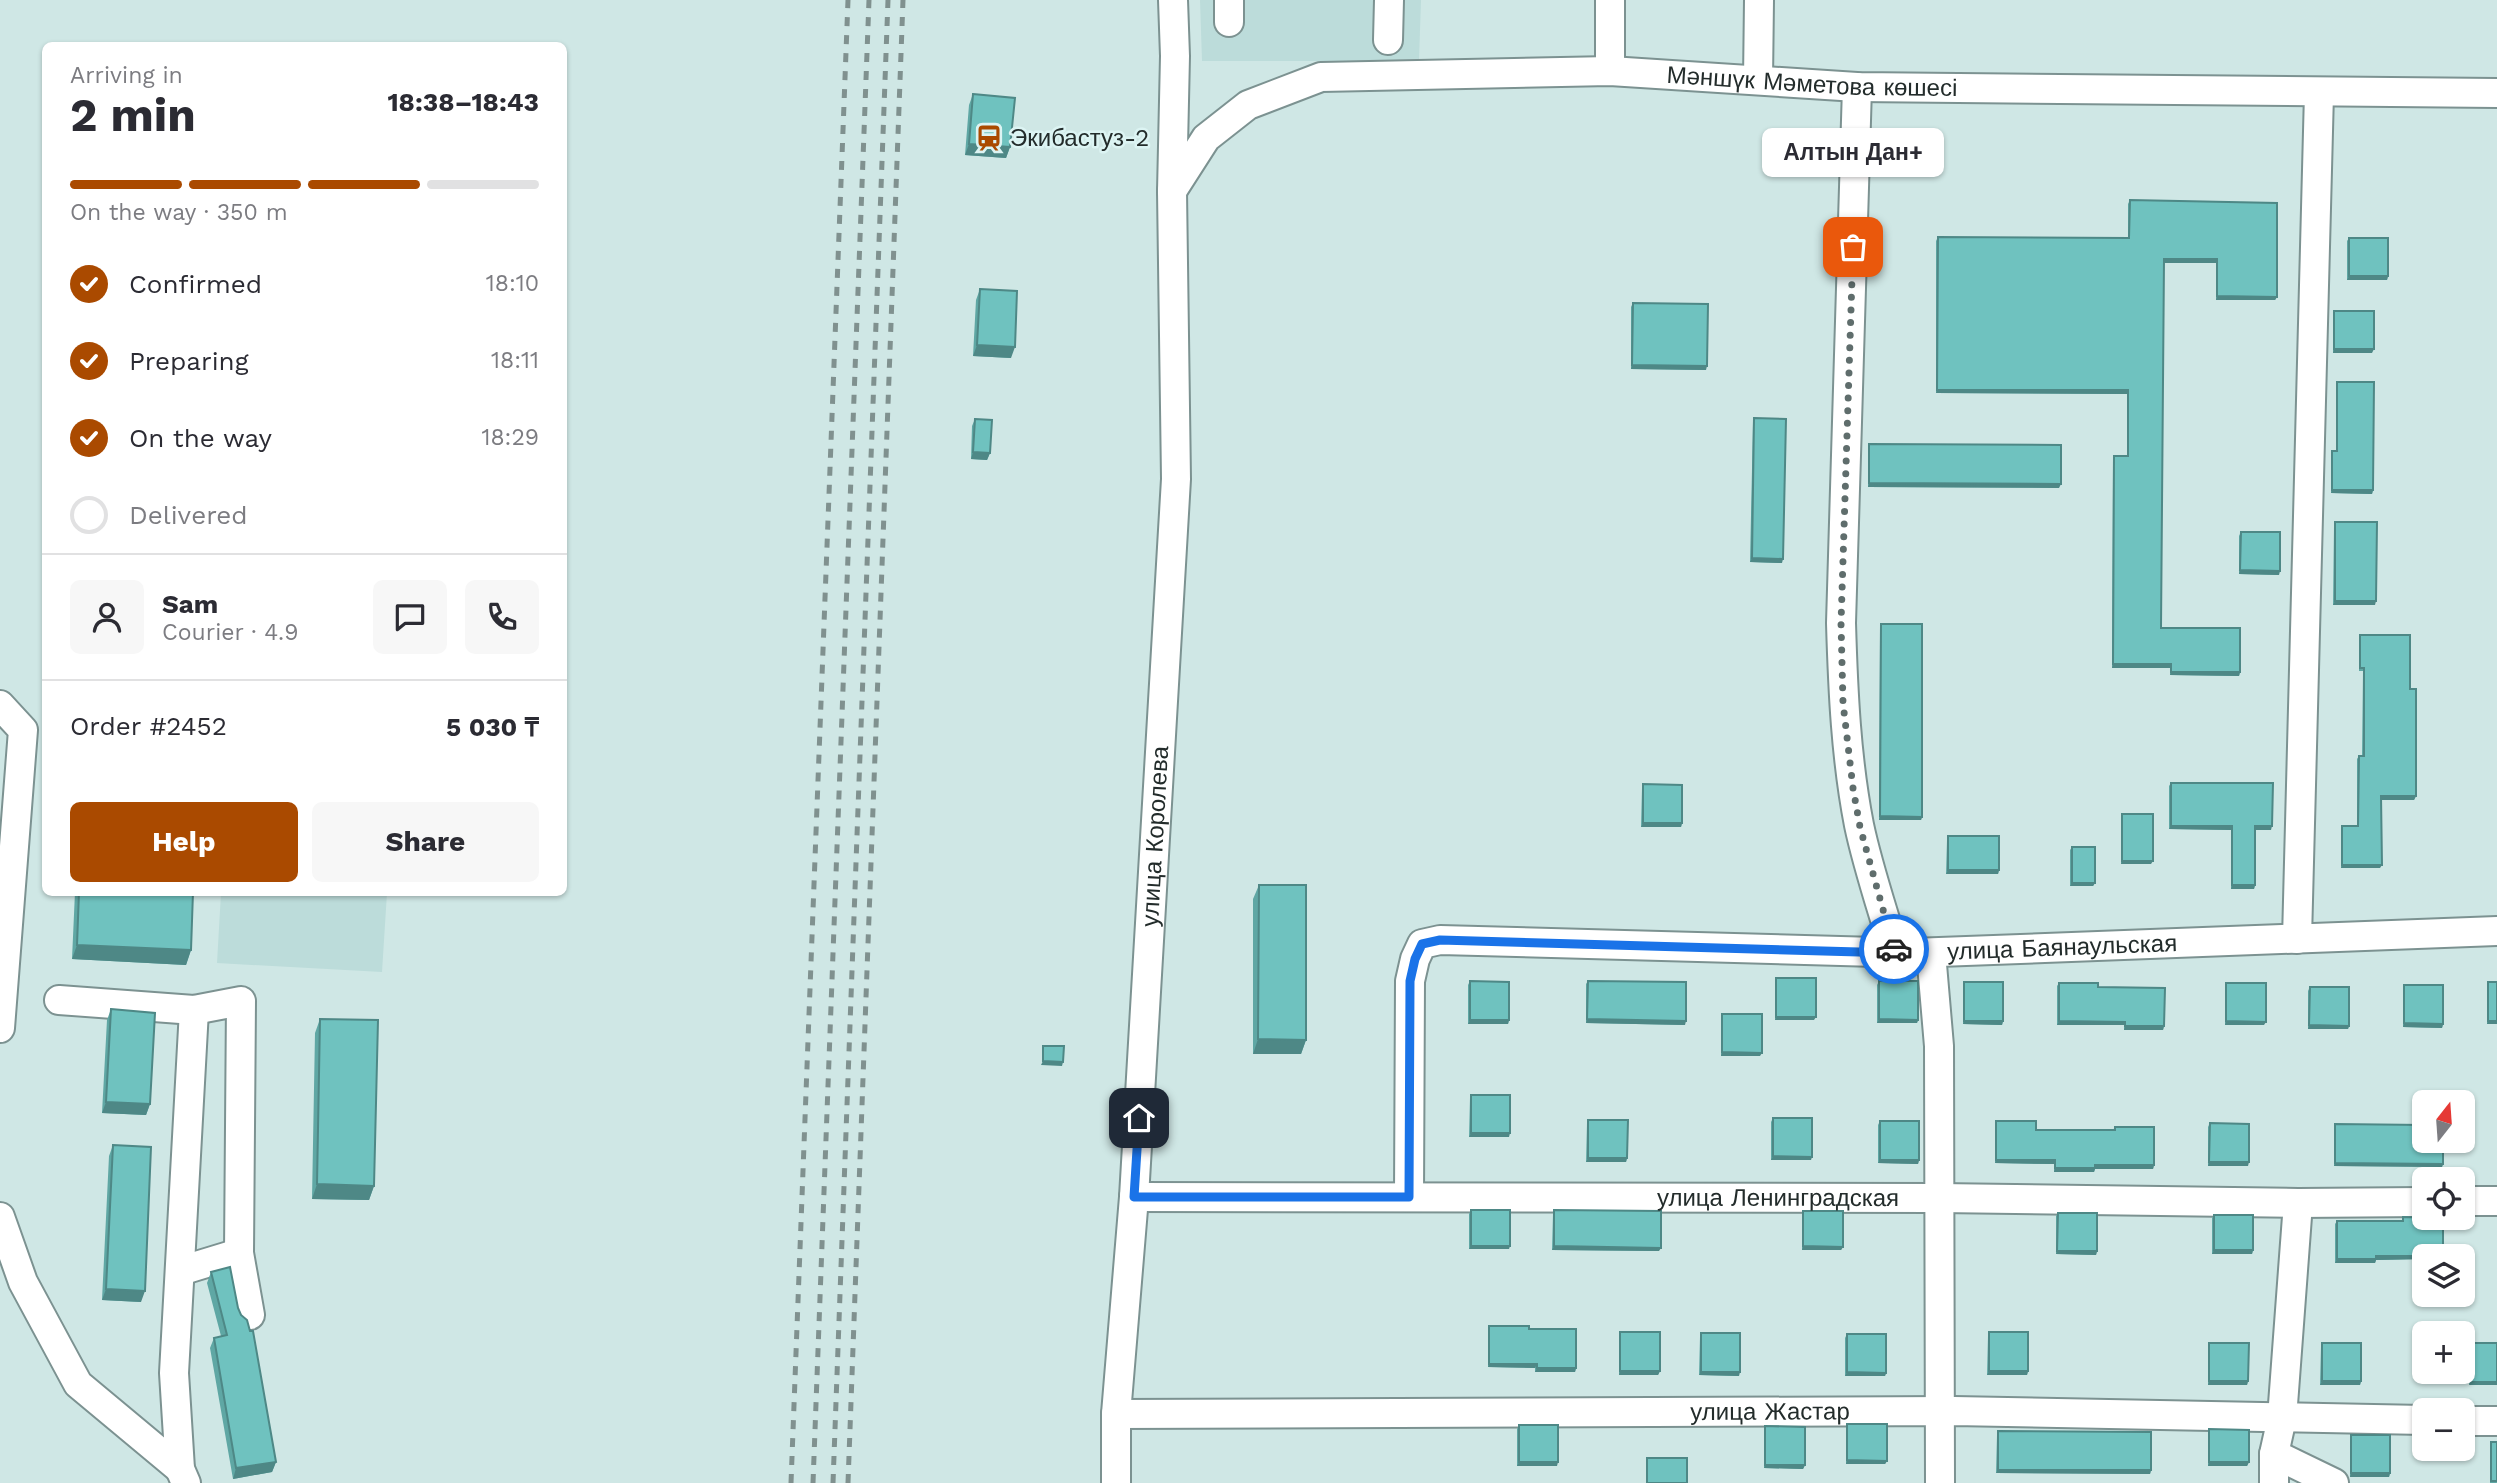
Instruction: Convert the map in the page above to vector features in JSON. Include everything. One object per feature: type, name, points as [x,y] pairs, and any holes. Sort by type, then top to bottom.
[{"type":"street","name":"улица Королева","points":[[1116,1483],[1116,1414],[1134,1197],[1176,479],[1172,191],[1175,56],[1173,0]]},
{"type":"street","points":[[1388,40],[1389,0]]},
{"type":"street","points":[[1610,71],[1611,0]]},
{"type":"street","points":[[1758,80],[1759,0]]},
{"type":"street","name":"Мәншүк Мәметова көшесі","points":[[1172,191],[1206,138],[1248,105],[1321,77],[1610,71],[1857,87],[2497,93]]},
{"type":"street","points":[[1857,87],[1841,623],[1843,703],[1860,827],[1895,953]]},
{"type":"street","points":[[2297,939],[2319,93]]},
{"type":"street","points":[[0,705],[23,730],[0,1028]]},
{"type":"street","name":"улица Баянаульская","points":[[1409,1197],[1410,981],[1422,944],[1440,940],[1931,953],[2497,931]]},
{"type":"street","points":[[1931,953],[1940,1046],[1940,1483]]},
{"type":"street","points":[[59,1000],[194,1010],[242,1001],[239,1253],[250,1315]]},
{"type":"street","points":[[183,1476],[174,1373],[194,1010]]},
{"type":"street","name":"улица Ленинградская","points":[[1134,1197],[1939,1198],[2412,1202]]},
{"type":"street","points":[[2475,1202],[2497,1201]]},
{"type":"street","points":[[2274,1483],[2274,1454],[2282,1418],[2298,1203]]},
{"type":"street","points":[[0,1217],[23,1282],[78,1384],[183,1476]]},
{"type":"street","points":[[180,1271],[239,1253]]},
{"type":"street","name":"улица Жастар","points":[[1116,1414],[1939,1411],[2412,1420]]},
{"type":"street","points":[[2475,1421],[2497,1421]]},
{"type":"street","points":[[2274,1454],[2334,1483]]},
{"type":"shaded area","points":[[1200,0],[1421,0],[1419,61],[1202,61]]},
{"type":"shaded area","points":[[221,896],[387,896],[382,972],[217,963]]},
{"type":"building","points":[[973,94],[1015,98],[1010,147],[969,144]]},
{"type":"building","points":[[2130,200],[2277,203],[2277,297],[2217,296],[2217,259],[2164,259],[2161,628],[2240,628],[2240,672],[2171,672],[2171,664],[2113,664],[2114,456],[2128,456],[2128,390],[1937,390],[1938,237],[2129,238]]},
{"type":"building","points":[[2349,238],[2388,238],[2388,276],[2349,276]]},
{"type":"building","points":[[980,289],[1017,291],[1015,347],[977,345]]},
{"type":"building","points":[[1633,303],[1708,304],[1707,366],[1632,365]]},
{"type":"building","points":[[2334,311],[2374,311],[2374,349],[2334,349]]},
{"type":"building","points":[[2337,382],[2374,382],[2373,490],[2332,490],[2332,451],[2337,451]]},
{"type":"building","points":[[1754,418],[1786,419],[1783,559],[1752,558]]},
{"type":"building","points":[[975,419],[992,420],[990,453],[973,452]]},
{"type":"building","points":[[1869,444],[2061,445],[2061,484],[1869,483]]},
{"type":"building","points":[[2335,522],[2377,522],[2376,601],[2335,601]]},
{"type":"building","points":[[2241,532],[2280,532],[2280,571],[2240,570]]},
{"type":"building","points":[[1881,624],[1922,624],[1922,817],[1880,816]]},
{"type":"building","points":[[2360,635],[2410,635],[2410,689],[2416,689],[2416,796],[2381,796],[2382,865],[2342,865],[2342,826],[2358,826],[2359,756],[2364,756],[2364,668],[2360,668]]},
{"type":"building","points":[[2171,783],[2273,783],[2272,826],[2255,826],[2255,885],[2232,885],[2232,826],[2171,826]]},
{"type":"building","points":[[1643,784],[1682,785],[1682,823],[1643,823]]},
{"type":"building","points":[[2122,814],[2153,814],[2153,861],[2122,861]]},
{"type":"building","points":[[1948,836],[1999,836],[1999,870],[1948,870]]},
{"type":"building","points":[[2072,847],[2095,847],[2095,883],[2072,883]]},
{"type":"building","points":[[1259,885],[1306,885],[1306,1040],[1258,1039]]},
{"type":"building","points":[[79,896],[193,896],[191,950],[77,945]]},
{"type":"building","points":[[1776,978],[1816,978],[1816,1017],[1776,1017]]},
{"type":"building","points":[[1470,981],[1509,982],[1509,1020],[1470,1020]]},
{"type":"building","points":[[1588,981],[1686,982],[1686,1021],[1587,1019]]},
{"type":"building","points":[[1879,981],[1918,981],[1918,1020],[1879,1019]]},
{"type":"building","points":[[1964,982],[2003,982],[2003,1021],[1964,1021]]},
{"type":"building","points":[[2488,982],[2497,982],[2497,1021],[2488,1021]]},
{"type":"building","points":[[2059,983],[2098,983],[2098,987],[2165,988],[2164,1026],[2125,1026],[2125,1022],[2059,1021]]},
{"type":"building","points":[[2226,983],[2266,983],[2266,1022],[2226,1021]]},
{"type":"building","points":[[2404,985],[2443,985],[2443,1024],[2404,1023]]},
{"type":"building","points":[[2310,987],[2349,987],[2349,1026],[2309,1025]]},
{"type":"building","points":[[111,1009],[155,1013],[150,1104],[106,1102]]},
{"type":"building","points":[[1722,1014],[1762,1014],[1762,1053],[1722,1052]]},
{"type":"building","points":[[320,1019],[378,1020],[374,1186],[317,1184]]},
{"type":"building","points":[[1043,1046],[1064,1046],[1063,1062],[1043,1061]]},
{"type":"building","points":[[1471,1095],[1510,1095],[1510,1133],[1471,1133]]},
{"type":"building","points":[[1773,1118],[1812,1118],[1812,1157],[1773,1156]]},
{"type":"building","points":[[1588,1120],[1628,1120],[1627,1158],[1588,1158]]},
{"type":"building","points":[[1880,1121],[1919,1121],[1919,1160],[1880,1160]]},
{"type":"building","points":[[1996,1121],[2036,1121],[2036,1130],[2154,1127],[2154,1165],[2055,1168],[2055,1160],[1996,1160]]},
{"type":"building","points":[[2210,1123],[2249,1124],[2249,1162],[2209,1162]]},
{"type":"building","points":[[2335,1124],[2412,1125],[2412,1153],[2443,1153],[2443,1164],[2335,1163]]},
{"type":"building","points":[[113,1145],[151,1147],[145,1291],[106,1289]]},
{"type":"building","points":[[1471,1210],[1510,1210],[1510,1246],[1471,1246]]},
{"type":"building","points":[[1554,1210],[1661,1211],[1661,1248],[1554,1246]]},
{"type":"building","points":[[1803,1211],[1843,1211],[1843,1247],[1803,1246]]},
{"type":"building","points":[[2058,1213],[2097,1213],[2097,1251],[2057,1251]]},
{"type":"building","points":[[2214,1215],[2253,1215],[2253,1250],[2214,1250]]},
{"type":"building","points":[[2403,1217],[2412,1217],[2412,1230],[2443,1230],[2443,1244],[2412,1244],[2412,1256],[2337,1259],[2337,1221],[2403,1221]]},
{"type":"building","points":[[230,1267],[238,1308],[247,1320],[250,1331],[253,1331],[276,1462],[236,1468],[214,1338],[227,1335],[211,1272]]},
{"type":"building","points":[[1489,1326],[1576,1329],[1576,1368],[1537,1368],[1537,1364],[1489,1364]]},
{"type":"building","points":[[1620,1332],[1660,1332],[1660,1371],[1620,1371]]},
{"type":"building","points":[[1989,1332],[2028,1332],[2028,1371],[1989,1371]]},
{"type":"building","points":[[1701,1333],[1740,1333],[1740,1372],[1701,1372]]},
{"type":"building","points":[[1847,1334],[1886,1334],[1886,1373],[1847,1372]]},
{"type":"building","points":[[2209,1343],[2249,1343],[2248,1381],[2209,1381]]},
{"type":"building","points":[[2322,1343],[2361,1343],[2361,1381],[2322,1381]]},
{"type":"building","points":[[2475,1343],[2497,1343],[2497,1382],[2475,1382]]},
{"type":"building","points":[[1847,1424],[1887,1424],[1887,1461],[1847,1460]]},
{"type":"building","points":[[1519,1425],[1558,1425],[1558,1462],[1519,1462]]},
{"type":"building","points":[[1765,1426],[1805,1427],[1805,1465],[1765,1465]]},
{"type":"building","points":[[2209,1429],[2249,1430],[2249,1462],[2209,1462]]},
{"type":"building","points":[[1998,1431],[2151,1432],[2151,1470],[1998,1470]]},
{"type":"building","points":[[2351,1435],[2390,1435],[2390,1473],[2351,1473]]},
{"type":"building","points":[[2491,1442],[2497,1442],[2497,1481],[2491,1481]]},
{"type":"building","points":[[1647,1458],[1687,1458],[1687,1483],[1647,1483]]},
{"type":"railway","points":[[791,1483],[848,0]]},
{"type":"railway","points":[[813,1483],[869,0]]},
{"type":"railway","points":[[833,1483],[888,0]]},
{"type":"railway","points":[[848,1483],[903,0]]},
{"type":"way so far","points":[[1853,247],[1841,623],[1843,703],[1860,827],[1894,949]]},
{"type":"place","name":"Экибастуз-2","points":[[989,138]]},
{"type":"place","name":"Алтын Дан+","points":[[1853,247]]},
{"type":"route","points":[[1139,1118],[1134,1197],[1409,1197],[1410,981],[1422,944],[1440,940],[1895,953],[1894,949]]}]
